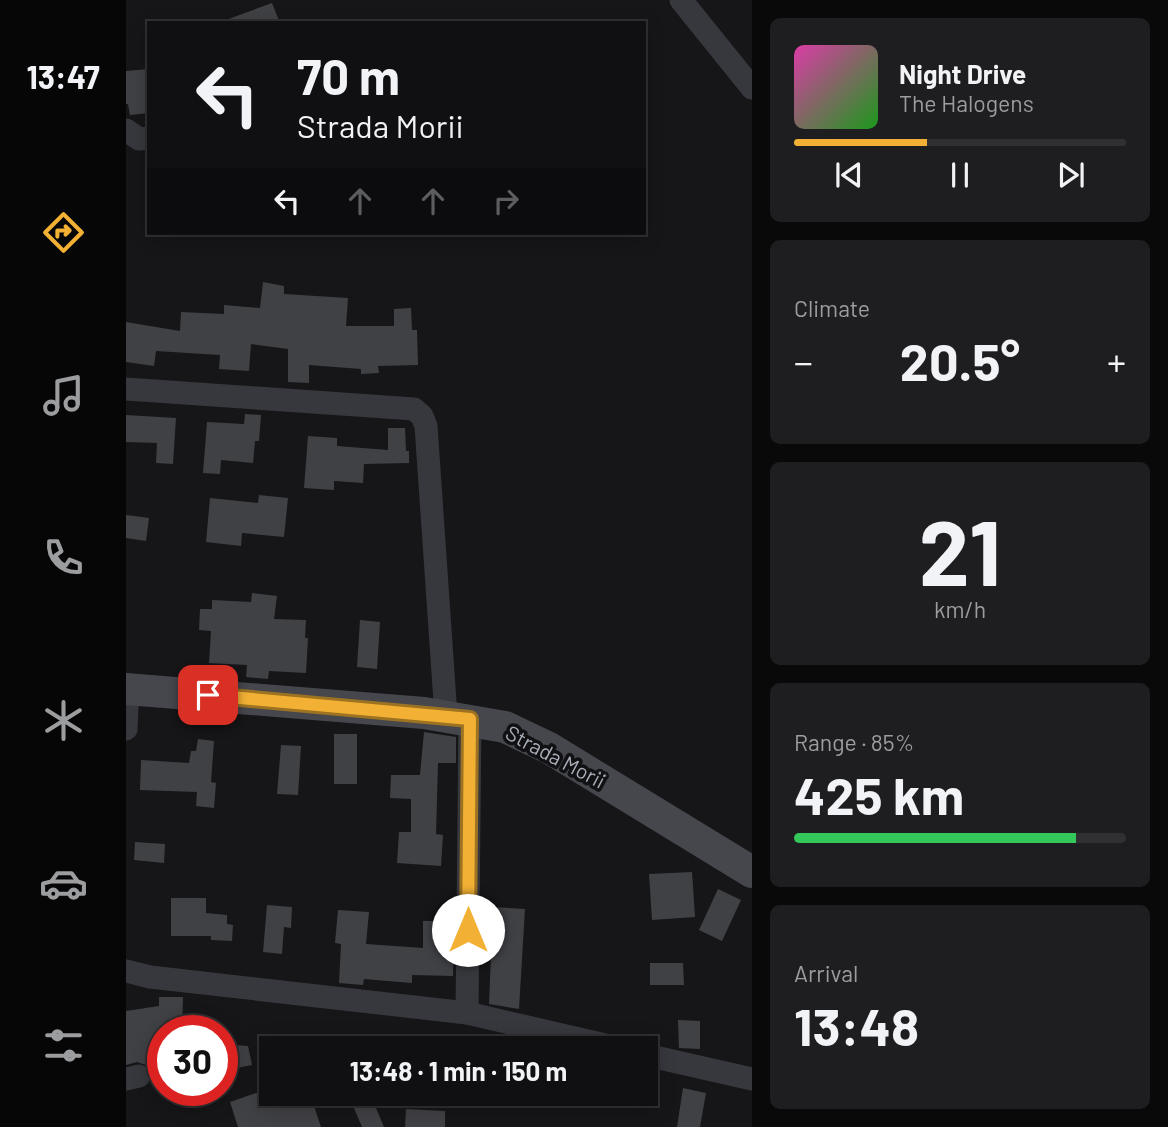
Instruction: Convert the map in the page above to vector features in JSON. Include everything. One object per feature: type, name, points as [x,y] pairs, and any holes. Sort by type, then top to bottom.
[{"type":"street","points":[[681,0],[751,88]]},
{"type":"street","points":[[126,130],[139,139],[147,138]]},
{"type":"street","points":[[126,389],[414,410],[422,416],[426,426],[458,717],[467,1013]]},
{"type":"street","name":"Strada Morii","points":[[126,729],[127,689],[458,717],[505,727],[550,748],[751,872]]},
{"type":"street","points":[[126,971],[467,1013],[566,1036]]},
{"type":"street","points":[[658,1058],[751,1079]]},
{"type":"building","points":[[272,3],[279,21],[223,21]]},
{"type":"building","points":[[147,69],[147,113],[130,115],[126,104],[126,71]]},
{"type":"building","points":[[263,282],[284,286],[284,294],[348,298],[346,326],[394,326],[394,309],[411,308],[412,330],[417,330],[418,365],[378,366],[379,373],[361,374],[361,369],[309,365],[309,383],[288,382],[288,349],[251,344],[249,371],[219,369],[220,355],[156,351],[154,366],[126,362],[126,322],[180,331],[181,312],[224,314],[224,305],[260,308]]},
{"type":"building","points":[[245,414],[261,415],[259,441],[255,441],[253,463],[221,460],[220,474],[203,473],[207,422],[244,424]]},
{"type":"building","points":[[126,415],[176,418],[173,464],[156,463],[157,443],[126,442]]},
{"type":"building","points":[[388,428],[405,428],[409,463],[364,464],[363,483],[334,481],[334,490],[304,488],[308,436],[337,438],[337,446],[388,450]]},
{"type":"building","points":[[259,495],[288,498],[284,537],[242,533],[241,546],[206,542],[210,498],[258,503]]},
{"type":"building","points":[[126,515],[149,518],[146,541],[126,538]]},
{"type":"building","points":[[252,593],[277,596],[274,619],[306,620],[306,673],[269,671],[268,679],[246,677],[247,665],[209,663],[211,631],[199,630],[200,609],[212,609],[212,600],[251,602]]},
{"type":"building","points":[[360,620],[380,622],[377,669],[357,667]]},
{"type":"building","points":[[424,732],[456,737],[456,763],[438,763],[436,834],[443,835],[441,866],[397,863],[399,832],[411,832],[411,799],[390,798],[391,775],[420,775]]},
{"type":"building","points":[[334,734],[357,734],[357,784],[334,784]]},
{"type":"building","points":[[198,739],[214,741],[211,782],[216,783],[214,808],[196,806],[197,792],[140,790],[141,760],[189,763],[191,751],[196,751]]},
{"type":"building","points":[[281,745],[301,746],[298,795],[277,794]]},
{"type":"building","points":[[135,842],[165,844],[164,863],[134,860]]},
{"type":"building","points":[[692,872],[695,917],[652,920],[649,874]]},
{"type":"building","points":[[718,889],[741,900],[722,941],[699,930]]},
{"type":"building","points":[[171,898],[206,898],[206,913],[227,915],[227,924],[233,925],[232,941],[211,940],[211,936],[171,936]]},
{"type":"building","points":[[267,905],[292,907],[291,928],[284,927],[282,954],[263,952]]},
{"type":"building","points":[[493,907],[525,909],[519,1009],[489,1004]]},
{"type":"building","points":[[338,910],[369,912],[366,944],[423,948],[423,921],[454,921],[453,976],[412,975],[412,983],[364,979],[363,985],[339,983],[341,944],[335,943]]},
{"type":"building","points":[[650,963],[683,963],[684,985],[650,985]]},
{"type":"building","points":[[159,997],[183,997],[182,1015],[147,1015],[147,1065],[137,1062],[126,1065],[126,1011],[159,1006]]},
{"type":"building","points":[[678,1020],[700,1021],[700,1049],[679,1048]]},
{"type":"building","points":[[238,1045],[248,1046],[252,1065],[238,1068]]},
{"type":"building","points":[[683,1088],[706,1093],[700,1127],[677,1127]]},
{"type":"building","points":[[259,1092],[259,1106],[314,1106],[321,1127],[238,1127],[231,1106],[238,1106],[238,1099]]},
{"type":"building","points":[[353,1106],[375,1106],[384,1127],[362,1127]]},
{"type":"building","points":[[406,1109],[445,1111],[445,1127],[405,1127]]},
{"type":"route","points":[[208,695],[470,719],[468,930]]}]
